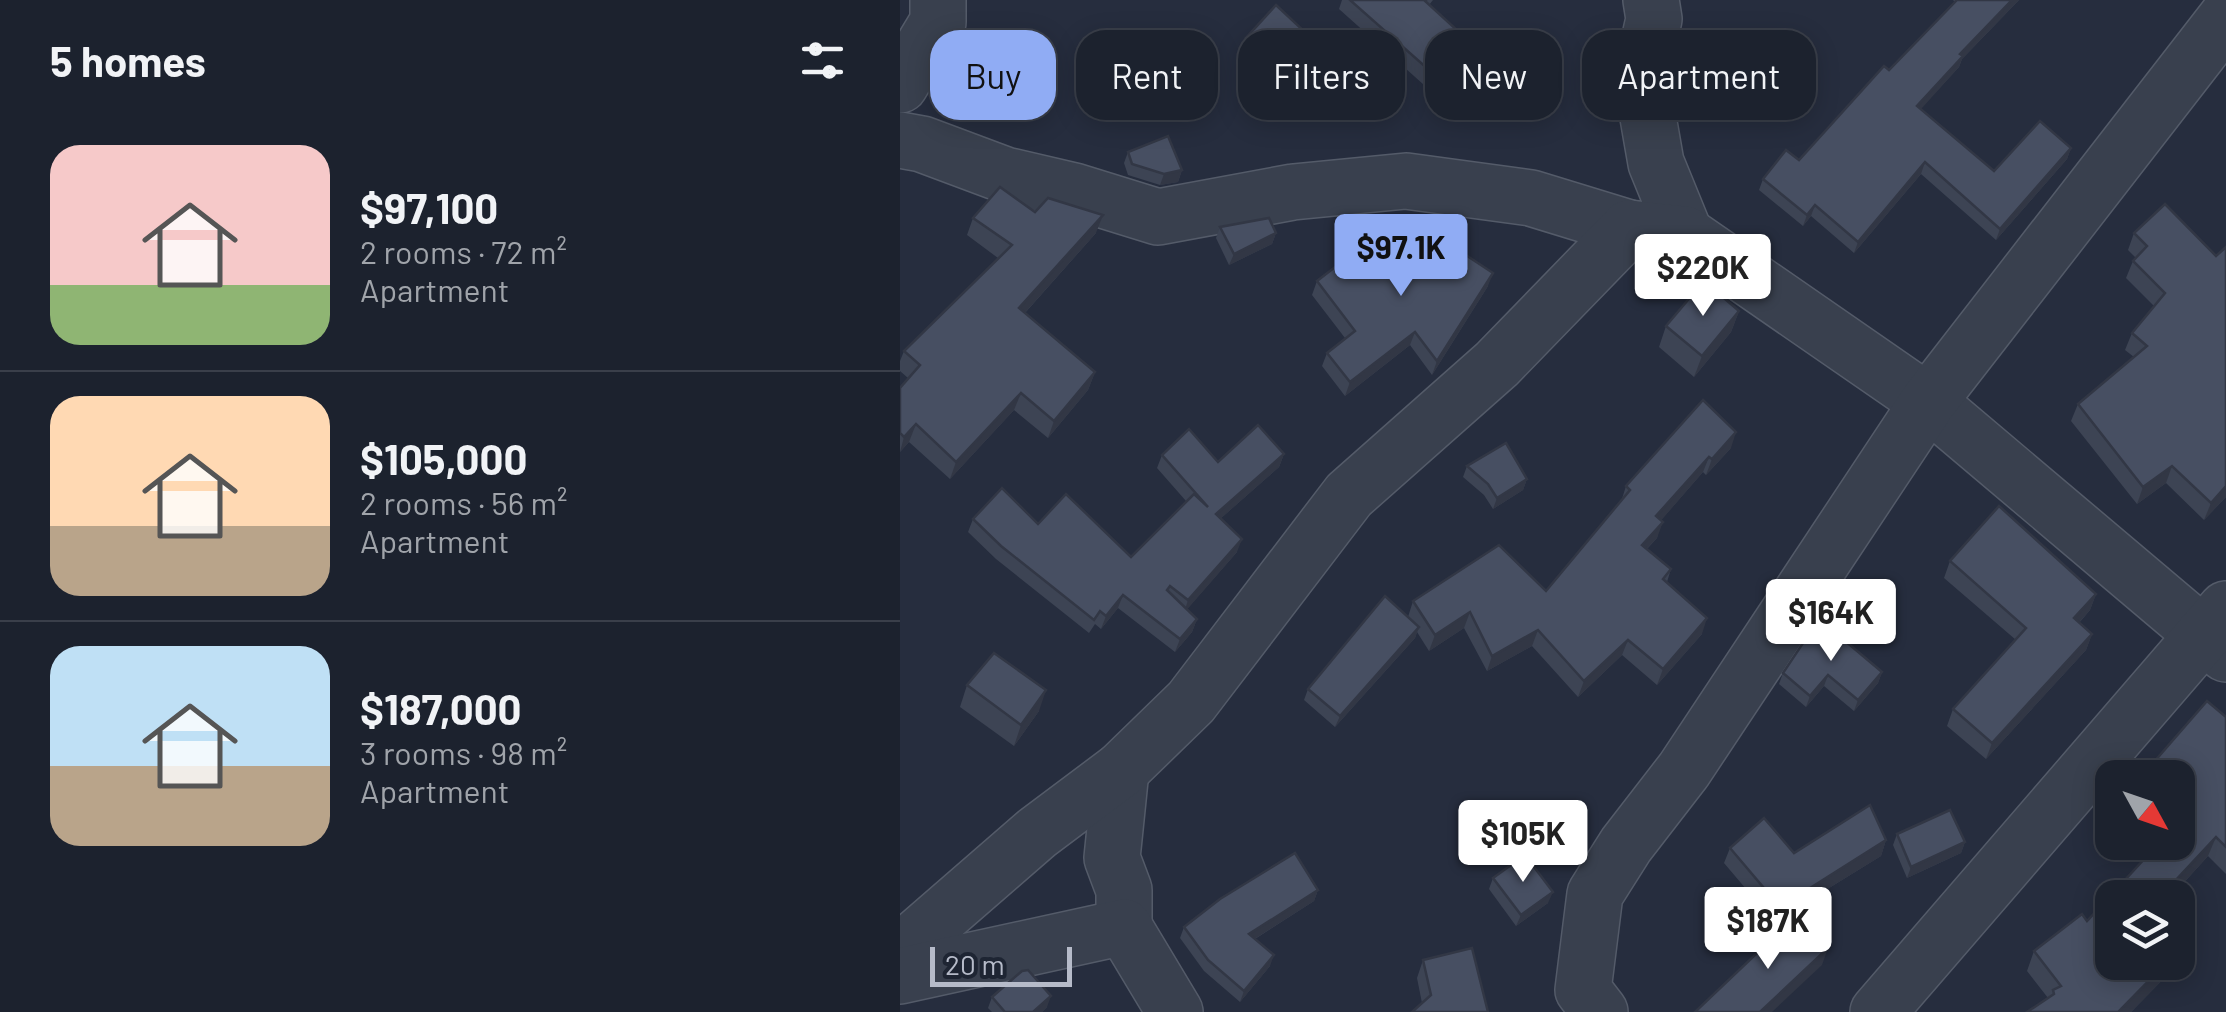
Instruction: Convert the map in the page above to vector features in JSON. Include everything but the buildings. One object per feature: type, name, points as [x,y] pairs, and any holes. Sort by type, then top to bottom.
[{"type":"street","points":[[900,85],[938,22],[938,0]]},
{"type":"street","points":[[1652,0],[1654,19],[1642,77],[1656,163],[1684,234]]},
{"type":"street","points":[[1600,1012],[1583,990],[1595,894],[1626,845],[1684,770],[1928,402],[2226,18]]},
{"type":"street","points":[[900,140],[922,144],[1005,175],[1074,190],[1158,216],[1293,192],[1406,181],[1532,198],[1629,228],[1684,234],[1928,402],[2218,632],[1878,1012]]},
{"type":"street","points":[[900,952],[1037,833],[1120,770],[1191,702],[1349,495],[1497,364],[1629,228]]},
{"type":"street","points":[[1120,770],[1112,858],[1124,890],[1124,927],[1175,1012]]},
{"type":"street","points":[[900,976],[1124,927]]}]
